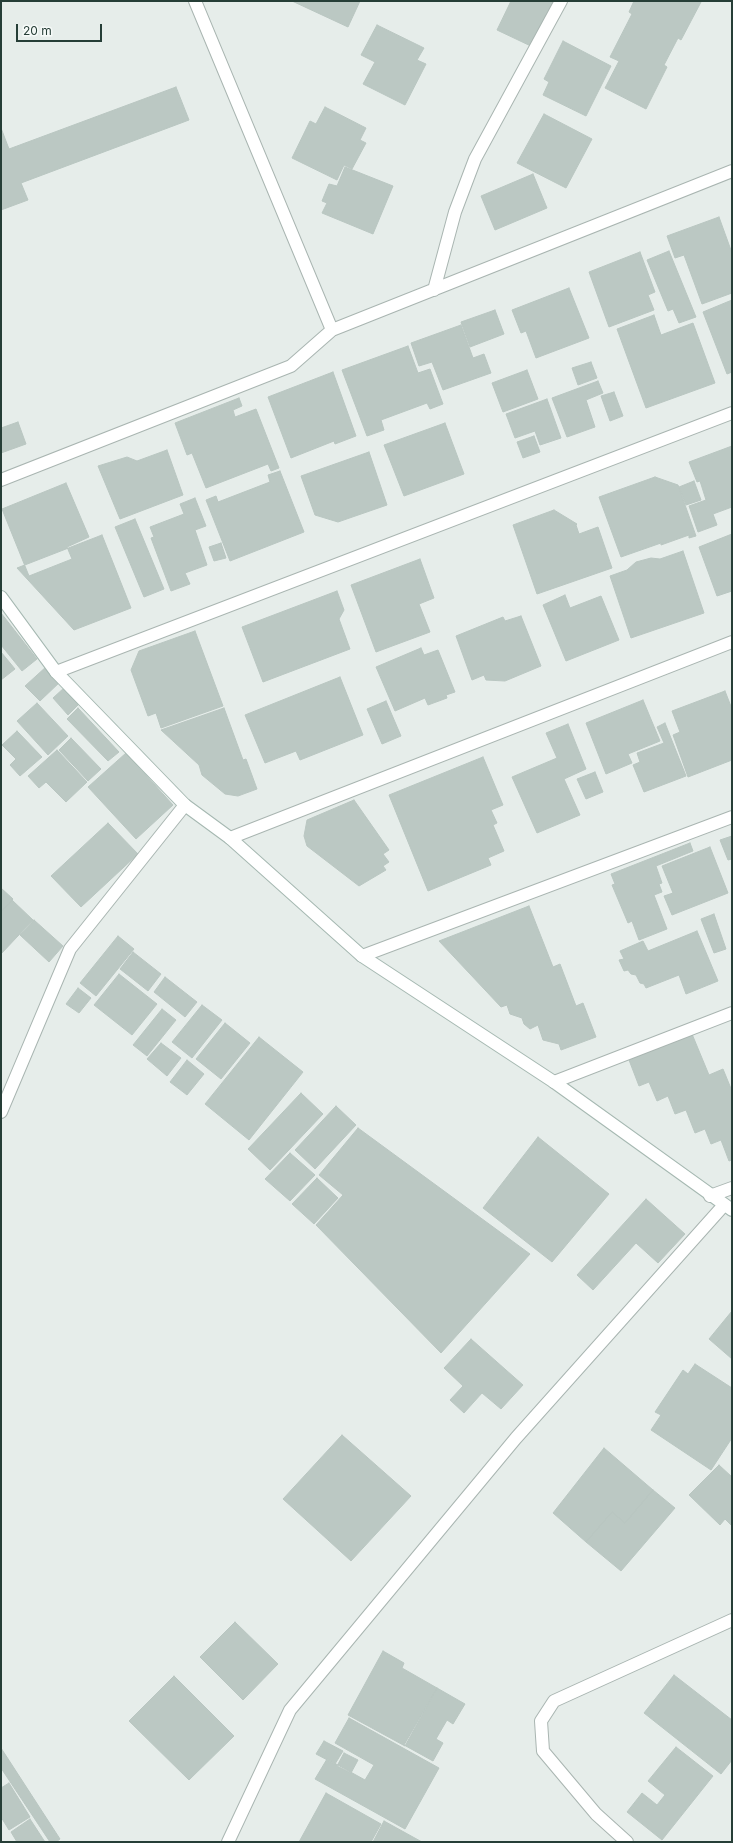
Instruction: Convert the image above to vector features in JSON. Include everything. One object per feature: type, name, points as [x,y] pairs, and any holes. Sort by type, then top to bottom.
[{"type":"street","points":[[195,1],[332,330]]},
{"type":"street","points":[[434,290],[455,212],[475,159],[561,1]]},
{"type":"street","points":[[1,480],[291,366],[332,330],[732,171]]},
{"type":"street","points":[[56,672],[732,414]]},
{"type":"street","points":[[1,597],[56,672],[185,805],[230,838],[362,956],[554,1082],[728,1208],[516,1438],[290,1710],[228,1842]]},
{"type":"street","points":[[230,838],[732,642]]},
{"type":"street","points":[[1,1112],[70,949],[185,805]]},
{"type":"street","points":[[362,956],[732,817]]},
{"type":"street","points":[[554,1082],[732,1013]]},
{"type":"street","points":[[710,1196],[732,1188]]},
{"type":"street","points":[[627,1842],[596,1814],[543,1751],[541,1721],[554,1701],[732,1620]]},
{"type":"building","points":[[292,1],[360,1],[348,27]]},
{"type":"building","points":[[511,1],[559,1],[535,48],[497,30]]},
{"type":"building","points":[[634,1],[701,2],[681,40],[678,38],[664,65],[667,67],[646,109],[605,88],[619,61],[610,57],[632,14],[629,12]]},
{"type":"building","points":[[377,25],[424,48],[417,60],[426,64],[405,105],[363,84],[375,62],[361,55]]},
{"type":"building","points":[[563,41],[611,66],[586,116],[543,95],[549,82],[544,79]]},
{"type":"building","points":[[176,87],[189,120],[21,183],[28,200],[1,210],[1,128],[9,149]]},
{"type":"building","points":[[325,107],[366,128],[360,140],[366,143],[352,169],[344,165],[337,180],[292,158],[310,121],[316,124]]},
{"type":"building","points":[[544,114],[592,139],[566,188],[517,163]]},
{"type":"building","points":[[345,167],[393,186],[373,234],[322,213],[327,203],[322,201],[329,184],[337,186]]},
{"type":"building","points":[[533,174],[547,208],[495,230],[481,196]]},
{"type":"building","points":[[719,217],[732,253],[732,293],[702,304],[684,255],[675,258],[667,236]]},
{"type":"building","points":[[669,251],[696,317],[679,323],[673,309],[668,311],[647,260]]},
{"type":"building","points":[[640,252],[655,292],[648,295],[654,310],[609,327],[589,272]]},
{"type":"building","points":[[569,288],[589,338],[536,358],[526,331],[521,333],[512,310]]},
{"type":"building","points":[[732,300],[732,372],[727,374],[703,312]]},
{"type":"building","points":[[495,310],[504,334],[470,347],[461,322]]},
{"type":"building","points":[[654,315],[661,335],[693,323],[715,383],[646,408],[617,329]]},
{"type":"building","points":[[461,325],[473,358],[484,354],[491,373],[443,390],[432,362],[419,366],[411,343]]},
{"type":"building","points":[[408,346],[418,373],[430,369],[443,404],[430,409],[427,403],[381,420],[384,430],[367,436],[342,370]]},
{"type":"building","points":[[591,362],[597,378],[578,385],[572,368]]},
{"type":"building","points":[[527,370],[538,399],[503,412],[492,383]]},
{"type":"building","points":[[333,372],[356,436],[335,444],[334,441],[291,458],[268,397]]},
{"type":"building","points":[[598,381],[603,393],[586,400],[595,427],[567,437],[552,398]]},
{"type":"building","points":[[614,392],[623,416],[610,421],[601,396]]},
{"type":"building","points":[[239,398],[242,406],[233,410],[235,417],[256,409],[279,468],[271,471],[268,464],[206,488],[192,453],[187,455],[175,423]]},
{"type":"building","points":[[547,399],[561,438],[540,445],[535,431],[515,438],[506,414]]},
{"type":"building","points":[[18,422],[26,444],[1,453],[1,428]]},
{"type":"building","points":[[445,423],[464,474],[404,496],[384,445]]},
{"type":"building","points":[[534,436],[540,452],[523,458],[517,442]]},
{"type":"building","points":[[732,446],[732,507],[713,514],[717,525],[698,532],[689,506],[706,500],[700,481],[697,482],[689,462]]},
{"type":"building","points":[[167,450],[183,495],[120,519],[98,466],[127,457],[137,461]]},
{"type":"building","points":[[369,452],[387,505],[338,522],[315,515],[301,476]]},
{"type":"building","points":[[280,471],[304,532],[230,561],[206,500],[216,496],[218,502],[270,482],[268,475]]},
{"type":"building","points":[[655,477],[678,485],[696,536],[689,538],[689,535],[621,557],[599,497]]},
{"type":"building","points":[[694,481],[701,500],[686,505],[679,487]]},
{"type":"building","points":[[66,483],[89,537],[67,547],[72,559],[29,576],[2,509]]},
{"type":"building","points":[[195,498],[206,526],[195,530],[207,565],[185,573],[190,584],[171,591],[151,538],[154,537],[150,527],[184,514],[180,504]]},
{"type":"building","points":[[554,510],[577,524],[579,534],[598,527],[612,568],[537,594],[513,525]]},
{"type":"building","points":[[135,519],[164,589],[144,597],[115,527]]},
{"type":"building","points":[[732,534],[732,591],[717,596],[699,547]]},
{"type":"building","points":[[102,535],[131,608],[74,630],[17,568]]},
{"type":"building","points":[[221,543],[226,558],[214,561],[209,547]]},
{"type":"building","points":[[683,551],[704,613],[631,638],[610,576],[627,570],[636,562],[651,558],[660,559]]},
{"type":"building","points":[[420,559],[434,598],[419,604],[430,632],[376,652],[351,585]]},
{"type":"building","points":[[337,591],[344,610],[339,619],[350,649],[263,682],[242,627]]},
{"type":"building","points":[[565,595],[570,608],[601,596],[619,640],[566,661],[543,605]]},
{"type":"building","points":[[1,613],[37,659],[22,671],[1,645]]},
{"type":"building","points":[[521,616],[541,666],[505,681],[486,680],[484,675],[472,680],[456,636],[503,617],[505,621]]},
{"type":"building","points":[[195,631],[223,706],[161,728],[156,713],[148,716],[131,670],[139,651]]},
{"type":"building","points":[[421,648],[424,655],[438,650],[455,692],[446,695],[447,698],[428,705],[425,698],[395,711],[376,667]]},
{"type":"building","points":[[1,652],[15,669],[1,680]]},
{"type":"building","points":[[47,666],[61,681],[40,701],[25,686]]},
{"type":"building","points":[[340,677],[363,735],[300,760],[296,751],[265,763],[245,715]]},
{"type":"building","points":[[65,687],[80,703],[68,715],[53,698]]},
{"type":"building","points":[[725,691],[732,709],[732,760],[688,777],[673,735],[680,732],[672,711]]},
{"type":"building","points":[[643,700],[660,741],[628,754],[632,763],[606,774],[586,723]]},
{"type":"building","points":[[386,701],[401,736],[382,744],[367,709]]},
{"type":"building","points":[[37,703],[68,736],[48,755],[17,721]]},
{"type":"building","points":[[78,708],[119,752],[108,761],[67,719]]},
{"type":"building","points":[[224,708],[243,760],[246,759],[257,789],[238,796],[225,794],[202,775],[199,765],[161,730]]},
{"type":"building","points":[[665,723],[686,776],[644,792],[633,765],[640,762],[637,753],[664,743],[657,727]]},
{"type":"building","points":[[568,724],[586,769],[564,779],[580,815],[537,833],[512,777],[557,758],[546,733]]},
{"type":"building","points":[[17,731],[42,757],[20,776],[10,765],[16,759],[2,745]]},
{"type":"building","points":[[71,738],[101,769],[88,781],[59,750]]},
{"type":"building","points":[[57,750],[87,782],[66,802],[46,782],[39,788],[28,776]]},
{"type":"building","points":[[126,753],[173,805],[136,839],[88,787]]},
{"type":"building","points":[[483,757],[503,805],[491,810],[497,823],[493,825],[504,851],[488,858],[491,865],[428,891],[389,795]]},
{"type":"building","points":[[595,772],[603,792],[586,799],[577,779]]},
{"type":"building","points":[[354,800],[389,850],[383,854],[389,862],[383,866],[386,870],[359,886],[307,846],[304,836],[307,820]]},
{"type":"building","points":[[108,823],[138,854],[81,907],[51,876]]},
{"type":"building","points":[[732,836],[732,859],[728,860],[720,840]]},
{"type":"building","points":[[690,843],[693,851],[656,866],[662,883],[659,884],[662,892],[654,895],[667,929],[639,940],[632,921],[628,923],[612,885],[615,884],[611,874]]},
{"type":"building","points":[[710,847],[728,893],[672,915],[664,896],[673,893],[662,866]]},
{"type":"building","points":[[1,888],[13,899],[1,912]]},
{"type":"building","points":[[12,900],[33,920],[1,954],[1,912]]},
{"type":"building","points":[[529,906],[553,967],[560,964],[576,1006],[583,1003],[596,1037],[561,1050],[559,1044],[543,1040],[538,1025],[530,1029],[524,1024],[522,1018],[510,1014],[507,1005],[501,1007],[439,941]]},
{"type":"building","points":[[714,914],[726,949],[714,953],[701,919]]},
{"type":"building","points":[[34,920],[63,946],[49,962],[20,935]]},
{"type":"building","points":[[697,931],[718,981],[686,994],[679,975],[646,988],[644,984],[640,983],[636,975],[631,974],[628,970],[624,971],[619,960],[624,959],[620,951],[643,941],[648,951]]},
{"type":"building","points":[[118,936],[134,949],[96,996],[80,983]]},
{"type":"building","points":[[133,952],[161,974],[148,991],[120,969]]},
{"type":"building","points":[[119,974],[157,1004],[132,1035],[94,1005]]},
{"type":"building","points":[[165,977],[197,1002],[185,1017],[154,992]]},
{"type":"building","points":[[78,988],[91,998],[79,1013],[66,1004]]},
{"type":"building","points":[[202,1005],[222,1020],[192,1058],[172,1042]]},
{"type":"building","points":[[162,1009],[176,1020],[147,1056],[133,1045]]},
{"type":"building","points":[[225,1023],[250,1043],[221,1079],[196,1059]]},
{"type":"building","points":[[692,1034],[709,1075],[723,1069],[732,1091],[732,1160],[729,1161],[721,1140],[711,1144],[705,1129],[695,1133],[686,1110],[675,1114],[668,1096],[657,1101],[649,1082],[639,1086],[629,1060]]},
{"type":"building","points":[[259,1037],[303,1072],[249,1140],[205,1104]]},
{"type":"building","points":[[161,1043],[181,1058],[167,1076],[147,1059]]},
{"type":"building","points":[[187,1060],[204,1074],[187,1095],[170,1082]]},
{"type":"building","points":[[301,1093],[323,1114],[270,1170],[248,1149]]},
{"type":"building","points":[[336,1106],[356,1125],[315,1169],[295,1150]]},
{"type":"building","points":[[358,1128],[530,1254],[441,1353],[316,1225],[343,1195],[319,1175]]},
{"type":"building","points":[[538,1137],[609,1194],[552,1262],[483,1208]]},
{"type":"building","points":[[290,1153],[315,1175],[290,1201],[265,1179]]},
{"type":"building","points":[[317,1178],[338,1198],[314,1224],[292,1204]]},
{"type":"building","points":[[646,1199],[685,1234],[658,1263],[636,1243],[593,1290],[577,1275]]},
{"type":"building","points":[[732,1311],[732,1359],[709,1339]]},
{"type":"building","points":[[471,1339],[523,1385],[501,1409],[482,1393],[464,1413],[450,1400],[463,1386],[444,1368]]},
{"type":"building","points":[[695,1364],[732,1388],[732,1438],[711,1470],[651,1430],[661,1415],[655,1412],[683,1370],[688,1374]]},
{"type":"building","points":[[342,1435],[411,1496],[351,1561],[283,1499]]},
{"type":"building","points":[[604,1448],[653,1490],[625,1523],[612,1512],[586,1542],[553,1513]]},
{"type":"building","points":[[719,1465],[732,1477],[732,1526],[725,1519],[720,1525],[689,1495]]},
{"type":"building","points":[[653,1490],[675,1508],[621,1571],[586,1542],[612,1512],[625,1523]]},
{"type":"building","points":[[235,1622],[278,1664],[243,1700],[200,1657]]},
{"type":"building","points":[[383,1651],[404,1663],[402,1668],[437,1688],[405,1746],[348,1715]]},
{"type":"building","points":[[674,1675],[732,1720],[732,1760],[721,1774],[644,1713]]},
{"type":"building","points":[[174,1676],[234,1736],[189,1780],[129,1721]]},
{"type":"building","points":[[437,1688],[465,1704],[453,1724],[447,1720],[436,1739],[443,1743],[433,1761],[404,1745]]},
{"type":"building","points":[[349,1718],[439,1768],[405,1829],[315,1779],[327,1759],[365,1780],[374,1765],[335,1743]]},
{"type":"building","points":[[324,1741],[343,1751],[335,1764],[316,1754]]},
{"type":"building","points":[[676,1747],[713,1776],[662,1840],[627,1812],[642,1793],[657,1805],[665,1795],[648,1781]]},
{"type":"building","points":[[1,1748],[60,1839],[56,1842],[50,1842],[1,1768]]},
{"type":"building","points":[[344,1753],[358,1760],[351,1773],[337,1766]]},
{"type":"building","points":[[9,1783],[30,1817],[9,1830],[1,1817],[1,1788]]},
{"type":"building","points":[[326,1793],[381,1824],[371,1842],[299,1842]]},
{"type":"building","points":[[30,1819],[45,1842],[17,1842],[11,1832]]},
{"type":"building","points":[[384,1821],[422,1842],[373,1842]]}]
